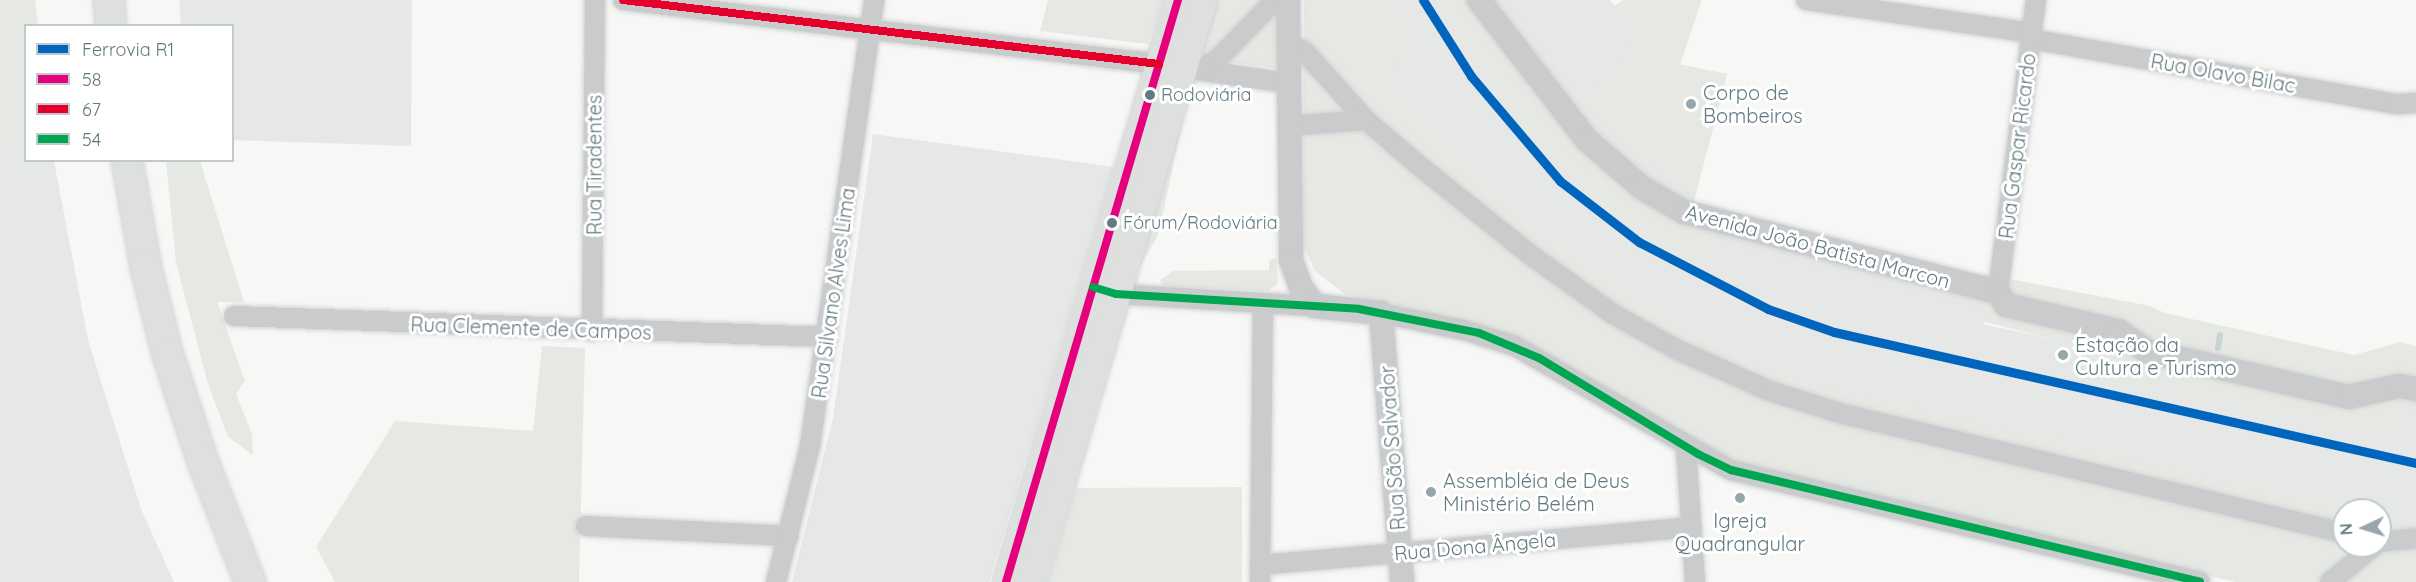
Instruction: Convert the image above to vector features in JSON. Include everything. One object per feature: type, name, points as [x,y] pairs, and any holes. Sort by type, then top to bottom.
[{"type":"main road","points":[[109,0],[111,24]]},
{"type":"main road","points":[[1178,0],[1181,67]]},
{"type":"main road","points":[[1006,582],[1086,353],[1132,200],[1203,0]]},
{"type":"main road","points":[[127,162],[146,268],[167,352],[203,462],[246,577]]},
{"type":"main road","points":[[1032,582],[1086,353]]},
{"type":"street","name":"Rua Tiradentes","points":[[592,331],[594,0]]},
{"type":"street","points":[[623,0],[1181,67],[1287,83]]},
{"type":"street","name":"Rua Silvano Alves Lima","points":[[776,582],[810,446],[828,338],[874,0]]},
{"type":"street","points":[[1181,67],[1219,58],[1275,0]]},
{"type":"street","points":[[1287,0],[1291,260],[1301,288],[1315,306]]},
{"type":"street","name":"Avenida João Batista Marcon","points":[[1479,0],[1587,140],[1622,172],[1670,205],[1697,218],[1998,292]]},
{"type":"street","name":"Rua Olavo Bilac","points":[[1806,0],[2031,36],[2397,104],[2416,103]]},
{"type":"street","name":"Rua Gaspar Ricardo","points":[[1998,292],[2036,0]]},
{"type":"street","points":[[1288,43],[1304,51],[1366,120],[1532,256],[1604,308],[1644,332],[1733,376],[1843,414],[2332,530]]},
{"type":"street","points":[[1288,126],[1366,120]]},
{"type":"street","points":[[1105,290],[1315,306],[1381,314],[1479,333],[1515,346],[1686,447],[1731,470],[2200,582]]},
{"type":"street","points":[[1998,292],[2006,305],[2119,331],[2146,351],[2349,397],[2399,386],[2416,389]]},
{"type":"street","points":[[1260,573],[1263,303]]},
{"type":"street","name":"Rua São Salvador","points":[[1381,314],[1402,582]]},
{"type":"street","name":"Rua Clemente de Campos","points":[[234,316],[828,338]]},
{"type":"street","points":[[1686,447],[1695,582]]},
{"type":"street","points":[[586,526],[789,536]]},
{"type":"street","name":"Rua Dona Ângela","points":[[1260,573],[1400,553],[1691,527]]},
{"type":"street","points":[[2392,541],[2416,538]]},
{"type":"street","points":[[2330,582],[2359,558]]},
{"type":"shaded area","points":[[0,0],[35,0],[38,24],[24,24],[24,139],[0,138]]},
{"type":"shaded area","points":[[179,0],[412,0],[411,146],[234,140],[234,24],[181,24]]},
{"type":"shaded area","points":[[1048,0],[1163,0],[1148,44],[1040,31]]},
{"type":"shaded area","points":[[1213,0],[1265,0],[1212,55],[1205,57],[1200,55]]},
{"type":"shaded area","points":[[1304,0],[1388,0],[1412,47],[1386,71],[1418,112],[1476,174],[1540,232],[1675,324],[1745,359],[1813,384],[2332,502],[2332,558],[2392,558],[2392,516],[2416,521],[2416,582],[2235,582],[1734,462],[1519,337],[1466,320],[1346,295],[1315,271],[1303,245]]},
{"type":"shaded area","points":[[1388,0],[1436,0],[1501,96],[1563,167],[1615,214],[1702,267],[1718,234],[1975,297],[1981,321],[1987,325],[2052,339],[2053,335],[2076,340],[2075,344],[2111,352],[2106,377],[2390,440],[2398,439],[2405,406],[2416,408],[2416,521],[2392,516],[2392,498],[2332,498],[2332,503],[1873,400],[1812,384],[1745,359],[1675,324],[1540,232],[1476,174],[1418,112],[1385,70],[1412,47]]},
{"type":"shaded area","points":[[1436,0],[1467,0],[1562,127],[1688,225],[1718,234],[1702,268],[1615,214],[1563,167],[1501,96]]},
{"type":"shaded area","points":[[1467,0],[1610,0],[1649,58],[1727,74],[1688,225],[1562,127]]},
{"type":"shaded area","points":[[1623,0],[1702,0],[1680,65],[1727,74],[1695,197],[1655,165],[1639,165],[1580,110],[1637,40],[1614,6]]},
{"type":"shaded area","points":[[1275,14],[1276,68],[1228,62]]},
{"type":"shaded area","points":[[1188,96],[1158,236],[1135,274]]},
{"type":"shaded area","points":[[873,134],[1114,167],[989,582],[792,582],[833,418]]},
{"type":"shaded area","points":[[0,138],[24,139],[24,162],[54,162],[88,340],[141,509],[174,582],[0,582]]},
{"type":"shaded area","points":[[166,162],[200,162],[244,302],[217,302],[245,381],[236,394],[252,434],[253,455],[228,437],[208,384],[176,263]]},
{"type":"shaded area","points":[[1276,258],[1278,283],[1268,291],[1163,286],[1160,280],[1173,271],[1269,270],[1269,260]]},
{"type":"shaded area","points":[[1984,274],[2150,306],[2165,313],[2354,355],[2400,342],[2416,346],[2416,409],[2405,406],[2398,440],[2390,440],[2106,377],[2111,352],[2075,344],[2075,340],[2054,335],[2052,339],[1981,321],[1974,304]]},
{"type":"shaded area","points":[[542,346],[585,348],[579,582],[335,582],[316,547],[395,421],[533,431]]},
{"type":"shaded area","points":[[1242,487],[1242,582],[1048,582],[1076,488]]},
{"type":"waterway","points":[[2218,348],[2220,335]]},
{"type":"rail line","name":"R1","points":[[1423,0],[1471,76],[1560,181],[1639,242],[1768,309],[1834,332],[2416,463]]},
{"type":"transit line","name":"67","points":[[623,0],[1159,64]]},
{"type":"transit line","name":"58","points":[[1006,582],[1178,0]]},
{"type":"transit line","name":"54","points":[[1093,287],[1116,294],[1359,309],[1479,333],[1539,358],[1698,454],[1731,470],[2200,582]]},
{"type":"place","name":"Rodoviária","points":[[1150,95]]},
{"type":"place","name":"Corpo de Bombeiros","points":[[1691,104]]},
{"type":"place","name":"Fórum/Rodoviária","points":[[1112,223]]},
{"type":"place","name":"Estação da Cultura e Turismo","points":[[2063,355]]},
{"type":"place","name":"Assembléia de Deus Ministério Belém","points":[[1431,492]]},
{"type":"place","name":"Igreja Quadrangular","points":[[1740,498]]}]
